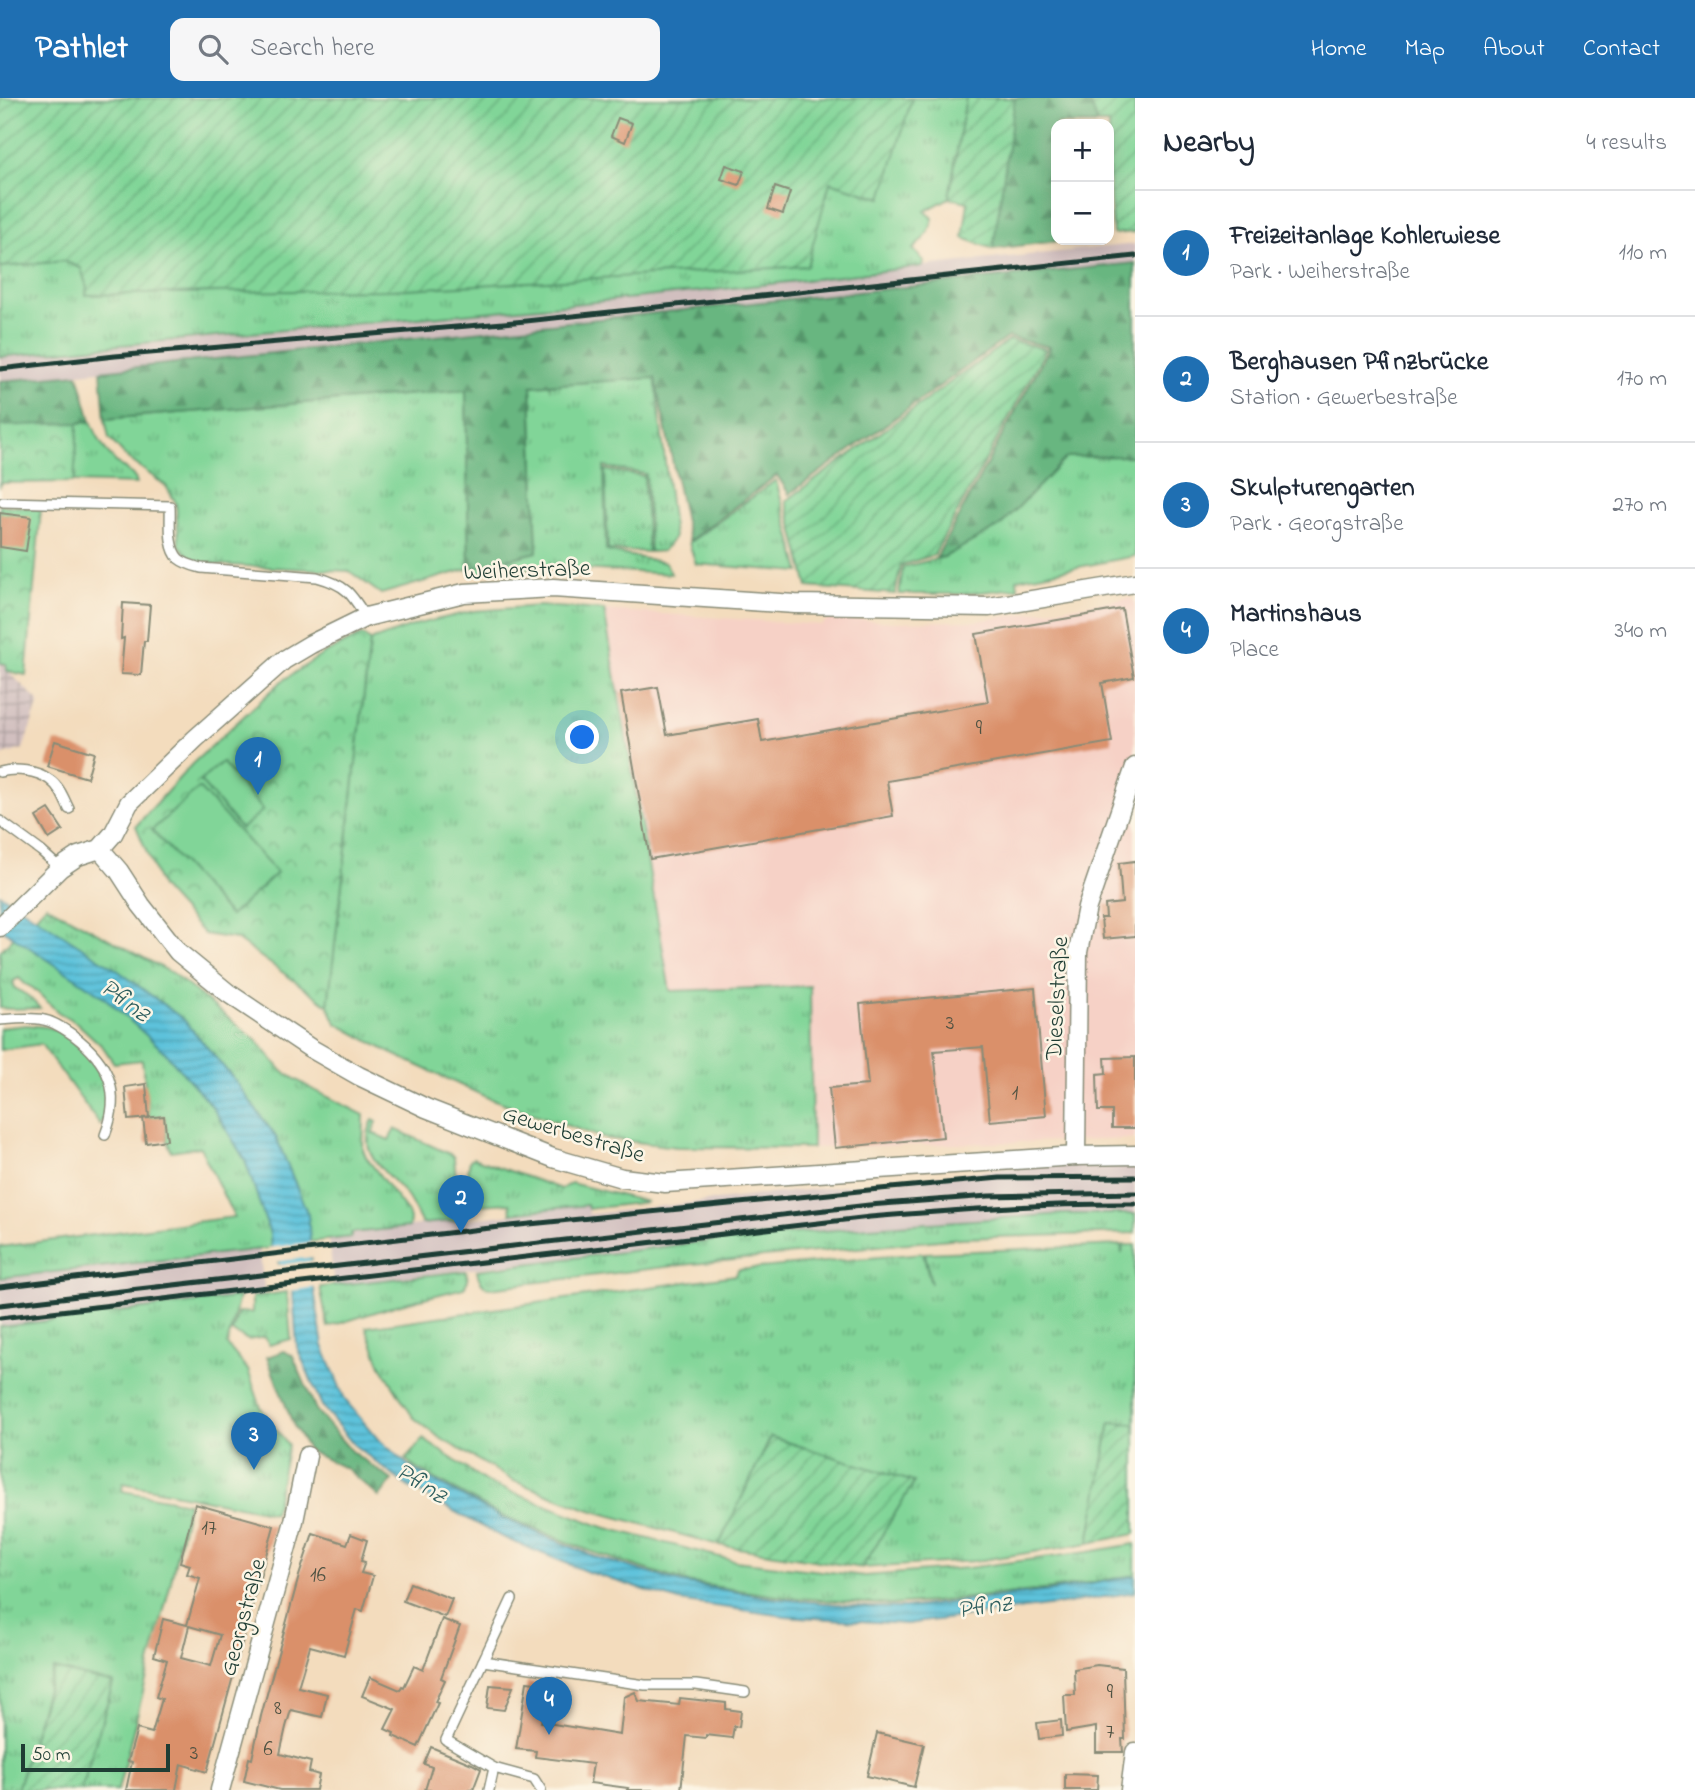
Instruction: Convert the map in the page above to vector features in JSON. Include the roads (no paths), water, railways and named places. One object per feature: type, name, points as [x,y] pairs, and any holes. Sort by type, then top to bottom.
[{"type":"street","name":"Weiherstraße","points":[[100,849],[113,834],[129,803],[195,739],[284,660],[366,617],[464,593],[554,588],[795,604],[989,607],[1135,583]]},
{"type":"street","name":"Dieselstraße","points":[[1076,1156],[1079,953],[1087,907],[1135,767]]},
{"type":"street","points":[[0,927],[54,874],[78,856],[100,849]]},
{"type":"street","name":"Gewerbestraße","points":[[100,849],[178,952],[228,993],[310,1048],[359,1076],[426,1108],[553,1158],[622,1178],[665,1183],[1076,1156],[1135,1155]]},
{"type":"street","name":"Georgstraße","points":[[220,1790],[294,1521],[307,1456]]},
{"type":"street","points":[[1130,1790],[1135,1752]]},
{"type":"lane","points":[[3,502],[170,506],[172,548],[177,557],[185,563],[201,568],[317,577],[333,581],[352,593],[366,617]]},
{"type":"lane","points":[[0,772],[22,770],[50,779],[60,790],[69,809]]},
{"type":"lane","points":[[0,821],[41,851],[54,874]]},
{"type":"lane","points":[[0,1020],[43,1020],[57,1024],[96,1056],[110,1084],[113,1100],[112,1118],[105,1135]]},
{"type":"lane","points":[[512,1599],[446,1740],[494,1768],[534,1779],[541,1790]]},
{"type":"lane","points":[[483,1661],[645,1685],[696,1685],[745,1692]]},
{"type":"lane","points":[[489,1790],[494,1768]]},
{"type":"water","name":"Pfinz","points":[[0,894],[117,970],[184,1020],[233,1078],[276,1137],[308,1215],[314,1289],[323,1346],[345,1400],[377,1438],[414,1470],[500,1517],[593,1556],[682,1583],[779,1599],[905,1608],[1051,1591],[1135,1576],[1135,1592],[906,1624],[785,1616],[679,1601],[588,1572],[502,1537],[407,1486],[353,1444],[322,1406],[297,1347],[293,1292],[271,1248],[270,1234],[245,1160],[212,1106],[165,1052],[104,997],[0,928]]},
{"type":"railway","points":[[0,369],[115,356],[526,321],[1135,256]]},
{"type":"railway","points":[[0,1287],[481,1229],[869,1190],[1000,1178],[1135,1177]]},
{"type":"railway","points":[[0,1305],[869,1205],[989,1196],[1135,1193]]},
{"type":"railway","points":[[0,1318],[870,1217],[1036,1206],[1135,1204]]},
{"type":"place","name":"Freizeitanlage Kohlerwiese","points":[[258,795]]},
{"type":"place","name":"Berghausen Pfinzbrücke","points":[[461,1233]]},
{"type":"place","name":"Skulpturengarten","points":[[254,1470]]},
{"type":"place","name":"Martinshaus","points":[[549,1735]]}]
